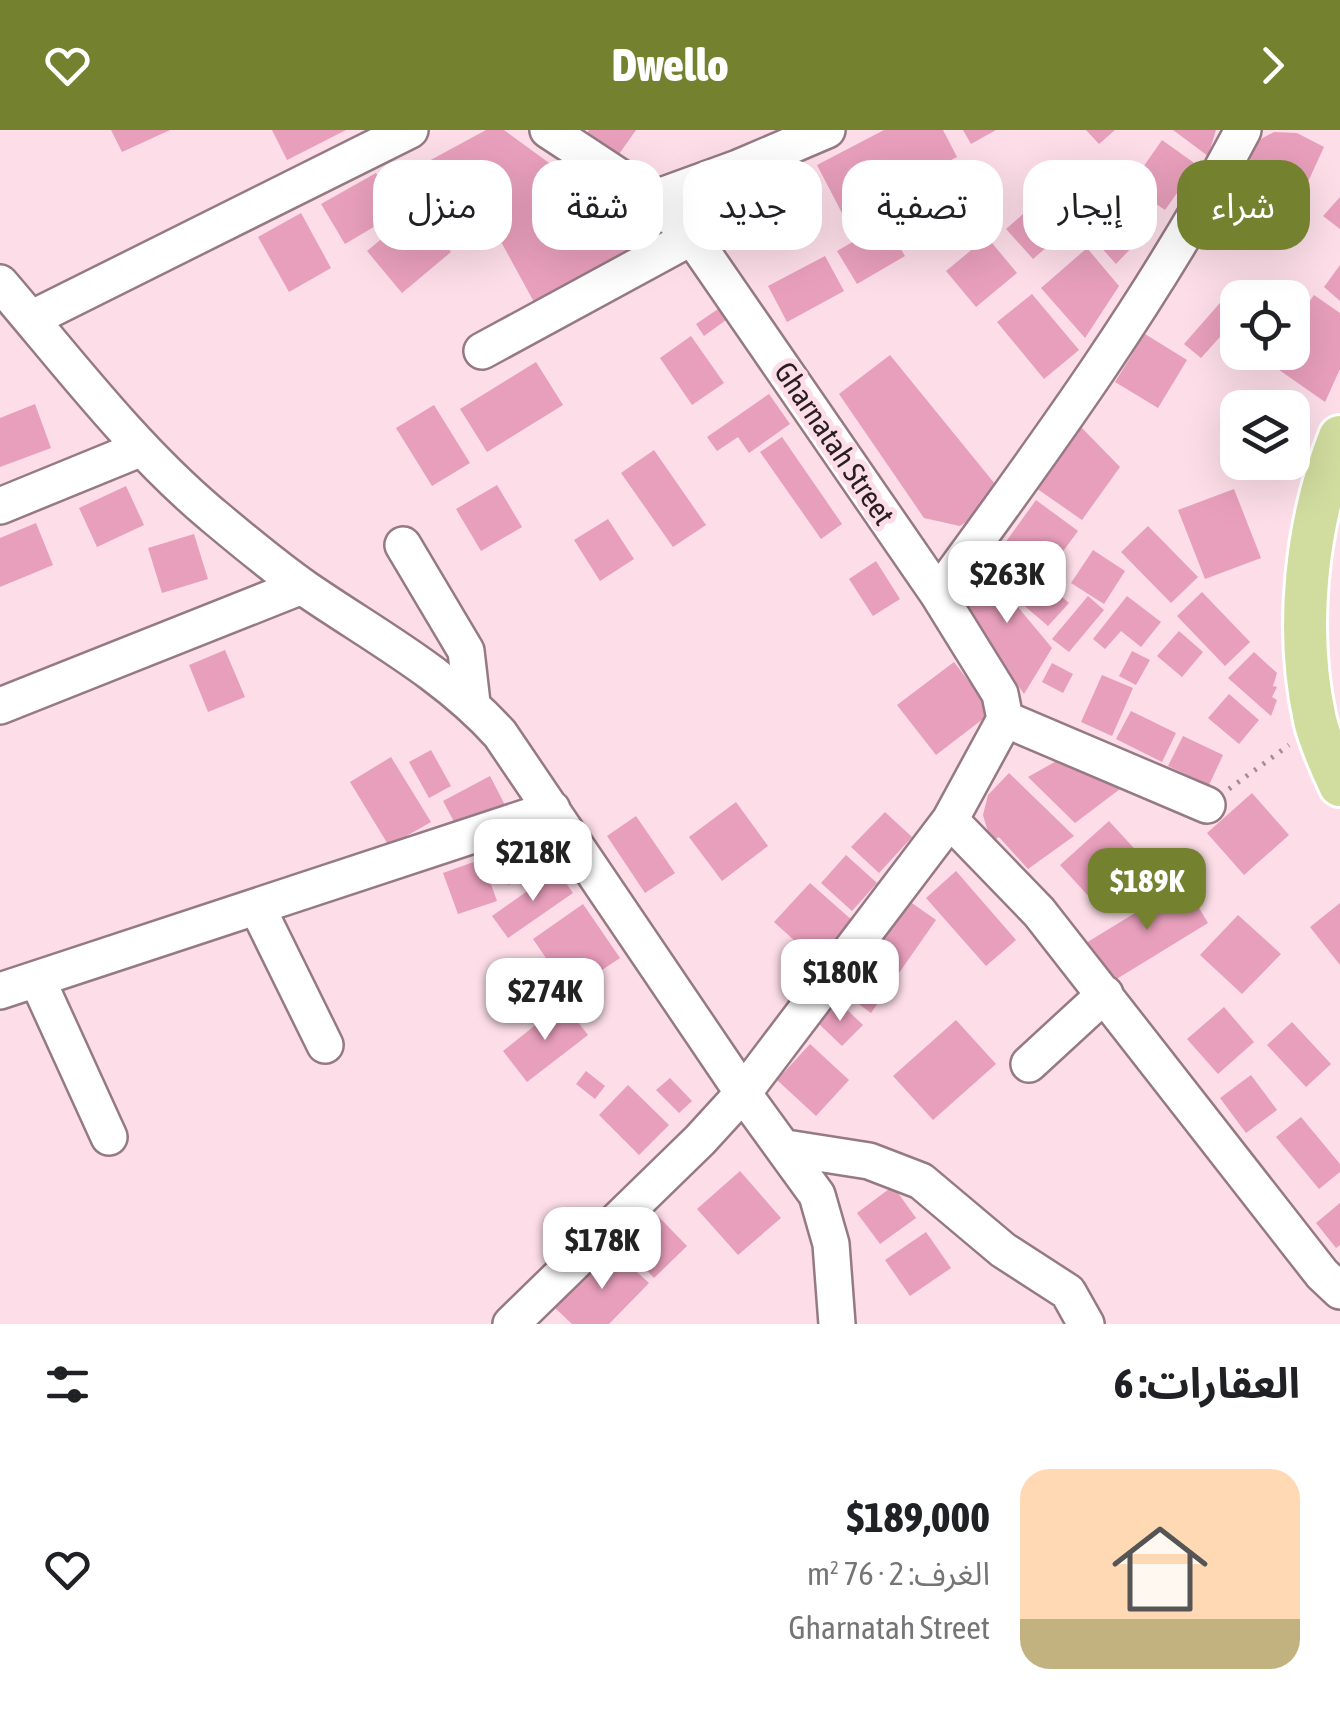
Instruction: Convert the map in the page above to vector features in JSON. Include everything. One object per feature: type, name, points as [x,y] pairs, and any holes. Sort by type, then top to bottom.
[{"type":"main road","points":[[1340,437],[1321,496],[1308,575],[1307,672],[1316,724],[1340,786]]},
{"type":"street","points":[[32,320],[410,130]]},
{"type":"street","name":"Gharnatah Street","points":[[548,130],[594,160]]},
{"type":"street","points":[[663,195],[826,130]]},
{"type":"street","points":[[938,594],[1160,276],[1243,130]]},
{"type":"street","name":"Gharnatah Street","points":[[663,209],[683,229]]},
{"type":"street","points":[[482,351],[683,243]]},
{"type":"street","name":"Gharnatah Street","points":[[700,250],[938,594],[1000,694],[1005,719]]},
{"type":"street","points":[[0,283],[142,448],[208,512],[302,586],[438,676],[472,703],[500,734],[817,1196],[831,1244],[837,1324]]},
{"type":"street","points":[[0,506],[142,448]]},
{"type":"street","points":[[404,545],[466,650],[472,703]]},
{"type":"street","points":[[0,706],[302,586]]},
{"type":"street","points":[[516,1322],[744,1093],[950,820],[1005,719],[1207,806]]},
{"type":"street","points":[[0,991],[552,809]]},
{"type":"street","points":[[950,820],[1039,912],[1322,1274],[1340,1291]]},
{"type":"street","points":[[257,907],[325,1045]]},
{"type":"street","points":[[37,979],[109,1137]]},
{"type":"street","points":[[1029,1064],[1105,994]]},
{"type":"street","points":[[786,1148],[869,1161],[921,1181],[1003,1250],[1068,1292],[1086,1324]]},
{"type":"path","points":[[1207,806],[1316,724]]},
{"type":"building","points":[[111,130],[170,130],[122,152]]},
{"type":"building","points":[[272,130],[346,130],[287,160]]},
{"type":"building","points":[[486,130],[504,130],[545,160],[532,160],[532,250],[630,250],[534,302],[506,250],[512,250],[512,160],[431,160]]},
{"type":"building","points":[[589,130],[636,130],[617,157],[586,134]]},
{"type":"building","points":[[884,130],[943,130],[957,157],[842,160],[842,213],[822,175],[822,162]]},
{"type":"building","points":[[963,130],[996,130],[971,144]]},
{"type":"building","points":[[1086,130],[1115,130],[1099,144]]},
{"type":"building","points":[[1173,130],[1216,130],[1208,156]]},
{"type":"building","points":[[1274,132],[1297,133],[1324,147],[1310,177],[1310,160],[1249,159],[1259,140]]},
{"type":"building","points":[[1162,140],[1190,160],[1177,160],[1177,193],[1165,210],[1157,205],[1157,160],[1148,160]]},
{"type":"building","points":[[373,175],[373,227],[345,244],[321,204]]},
{"type":"building","points":[[1340,197],[1340,229],[1323,216]]},
{"type":"building","points":[[301,213],[331,268],[289,292],[258,237]]},
{"type":"building","points":[[1023,214],[1023,248],[1006,229]]},
{"type":"building","points":[[373,246],[373,250],[451,252],[402,293],[367,251]]},
{"type":"building","points":[[901,250],[905,256],[857,284],[837,251]]},
{"type":"building","points":[[971,250],[998,250],[1017,273],[976,307],[946,271]]},
{"type":"building","points":[[1025,250],[1043,250],[1033,259]]},
{"type":"building","points":[[1085,250],[1119,286],[1085,338],[1041,288]]},
{"type":"building","points":[[1103,250],[1129,250],[1116,264]]},
{"type":"building","points":[[825,256],[844,291],[787,322],[768,286]]},
{"type":"building","points":[[1340,265],[1340,301],[1324,287]]},
{"type":"building","points":[[1032,294],[1079,350],[1044,379],[997,322]]},
{"type":"building","points":[[1314,295],[1340,313],[1340,369],[1325,402],[1279,370],[1310,370],[1310,301]]},
{"type":"building","points":[[1220,303],[1220,337],[1201,358],[1184,344]]},
{"type":"building","points":[[718,309],[726,320],[704,336],[696,324]]},
{"type":"building","points":[[1145,334],[1187,360],[1158,408],[1115,382]]},
{"type":"building","points":[[691,336],[724,383],[692,405],[660,358]]},
{"type":"building","points":[[890,355],[995,484],[979,514],[960,526],[924,518],[839,394]]},
{"type":"building","points":[[536,362],[563,405],[487,452],[460,409]]},
{"type":"building","points":[[769,394],[790,424],[749,453],[738,437],[717,451],[707,437]]},
{"type":"building","points":[[35,404],[51,448],[0,467],[0,418]]},
{"type":"building","points":[[434,405],[470,463],[432,486],[396,428]]},
{"type":"building","points":[[1079,425],[1120,467],[1082,520],[1036,488]]},
{"type":"building","points":[[782,437],[842,524],[821,539],[760,452]]},
{"type":"building","points":[[654,450],[706,525],[673,547],[621,473]]},
{"type":"building","points":[[497,485],[522,527],[481,551],[456,509]]},
{"type":"building","points":[[126,486],[144,525],[97,547],[79,508]]},
{"type":"building","points":[[1234,489],[1261,558],[1205,579],[1178,510]]},
{"type":"building","points":[[1036,500],[1078,531],[1044,577],[1002,547]]},
{"type":"building","points":[[608,519],[634,559],[600,581],[574,540]]},
{"type":"building","points":[[36,523],[53,565],[0,587],[0,538]]},
{"type":"building","points":[[1148,526],[1198,577],[1171,603],[1121,552]]},
{"type":"building","points":[[194,534],[208,579],[162,593],[148,548]]},
{"type":"building","points":[[1093,550],[1125,571],[1104,604],[1071,583]]},
{"type":"building","points":[[997,559],[1022,577],[1008,595],[1052,648],[1024,694],[969,617],[967,608],[969,598]]},
{"type":"building","points":[[876,561],[900,599],[873,616],[849,579]]},
{"type":"building","points":[[1041,578],[1069,603],[1048,626],[1020,602]]},
{"type":"building","points":[[1202,592],[1250,642],[1225,666],[1177,616]]},
{"type":"building","points":[[1088,596],[1104,610],[1069,652],[1052,639]]},
{"type":"building","points":[[1127,596],[1161,622],[1141,647],[1121,631],[1105,649],[1093,639]]},
{"type":"building","points":[[1179,631],[1203,652],[1182,677],[1157,656]]},
{"type":"building","points":[[225,650],[245,697],[208,712],[189,665]]},
{"type":"building","points":[[1132,651],[1150,660],[1136,685],[1119,676]]},
{"type":"building","points":[[1254,652],[1277,673],[1272,697],[1277,700],[1271,716],[1228,678]]},
{"type":"building","points":[[954,662],[992,712],[936,755],[897,705]]},
{"type":"building","points":[[1052,663],[1073,674],[1063,693],[1042,682]]},
{"type":"building","points":[[1102,675],[1133,688],[1112,736],[1081,722]]},
{"type":"building","points":[[1229,694],[1259,720],[1239,744],[1208,718]]},
{"type":"building","points":[[1131,711],[1176,733],[1162,762],[1116,739]]},
{"type":"building","points":[[1183,736],[1223,755],[1209,785],[1168,766]]},
{"type":"building","points":[[431,750],[451,786],[429,798],[409,762]]},
{"type":"building","points":[[391,757],[431,822],[389,846],[350,782]]},
{"type":"building","points":[[1060,759],[1120,789],[1075,823],[1028,777]]},
{"type":"building","points":[[1009,773],[1074,836],[1028,869],[999,837],[991,842],[983,815],[988,795]]},
{"type":"building","points":[[490,776],[506,807],[459,831],[443,801]]},
{"type":"building","points":[[1252,793],[1289,835],[1244,875],[1207,833]]},
{"type":"building","points":[[736,802],[768,846],[722,881],[689,837]]},
{"type":"building","points":[[885,812],[912,837],[879,873],[851,847]]},
{"type":"building","points":[[636,816],[675,873],[645,893],[607,836]]},
{"type":"building","points":[[1109,821],[1153,869],[1104,913],[1060,865]]},
{"type":"building","points":[[545,834],[557,862],[536,872],[523,843]]},
{"type":"building","points":[[514,846],[526,878],[508,885],[495,853]]},
{"type":"building","points":[[846,855],[877,883],[852,911],[821,883]]},
{"type":"building","points":[[482,859],[497,901],[458,914],[443,873]]},
{"type":"building","points":[[557,870],[573,893],[508,938],[492,916]]},
{"type":"building","points":[[956,871],[1016,940],[986,966],[926,898]]},
{"type":"building","points":[[810,883],[854,922],[818,962],[774,922]]},
{"type":"building","points":[[1184,883],[1208,923],[1110,983],[1086,943]]},
{"type":"building","points":[[909,901],[936,920],[871,1013],[844,993]]},
{"type":"building","points":[[1340,903],[1340,965],[1310,927]]},
{"type":"building","points":[[583,904],[620,958],[569,992],[533,939]]},
{"type":"building","points":[[1238,915],[1281,954],[1242,994],[1200,955]]},
{"type":"building","points":[[839,1002],[863,1025],[842,1046],[818,1023]]},
{"type":"building","points":[[563,1003],[588,1035],[527,1082],[503,1051]]},
{"type":"building","points":[[1224,1007],[1254,1042],[1218,1074],[1187,1039]]},
{"type":"building","points":[[956,1020],[996,1064],[933,1120],[893,1076]]},
{"type":"building","points":[[1292,1022],[1331,1064],[1306,1087],[1267,1045]]},
{"type":"building","points":[[810,1044],[849,1080],[816,1116],[777,1080]]},
{"type":"building","points":[[586,1071],[605,1086],[595,1099],[576,1084]]},
{"type":"building","points":[[1251,1075],[1277,1110],[1246,1133],[1220,1098]]},
{"type":"building","points":[[670,1078],[692,1101],[679,1113],[656,1090]]},
{"type":"building","points":[[628,1085],[669,1125],[639,1155],[599,1115]]},
{"type":"building","points":[[1301,1117],[1340,1164],[1340,1172],[1319,1189],[1276,1137]]},
{"type":"building","points":[[740,1171],[781,1218],[738,1255],[697,1209]]},
{"type":"building","points":[[893,1186],[916,1218],[880,1244],[857,1213]]},
{"type":"building","points":[[1340,1203],[1340,1245],[1336,1248],[1316,1223]]},
{"type":"building","points":[[657,1215],[687,1246],[654,1278],[624,1247]]},
{"type":"building","points":[[926,1232],[951,1268],[910,1296],[885,1260]]},
{"type":"building","points":[[610,1247],[649,1283],[609,1324],[572,1324],[554,1307]]}]
